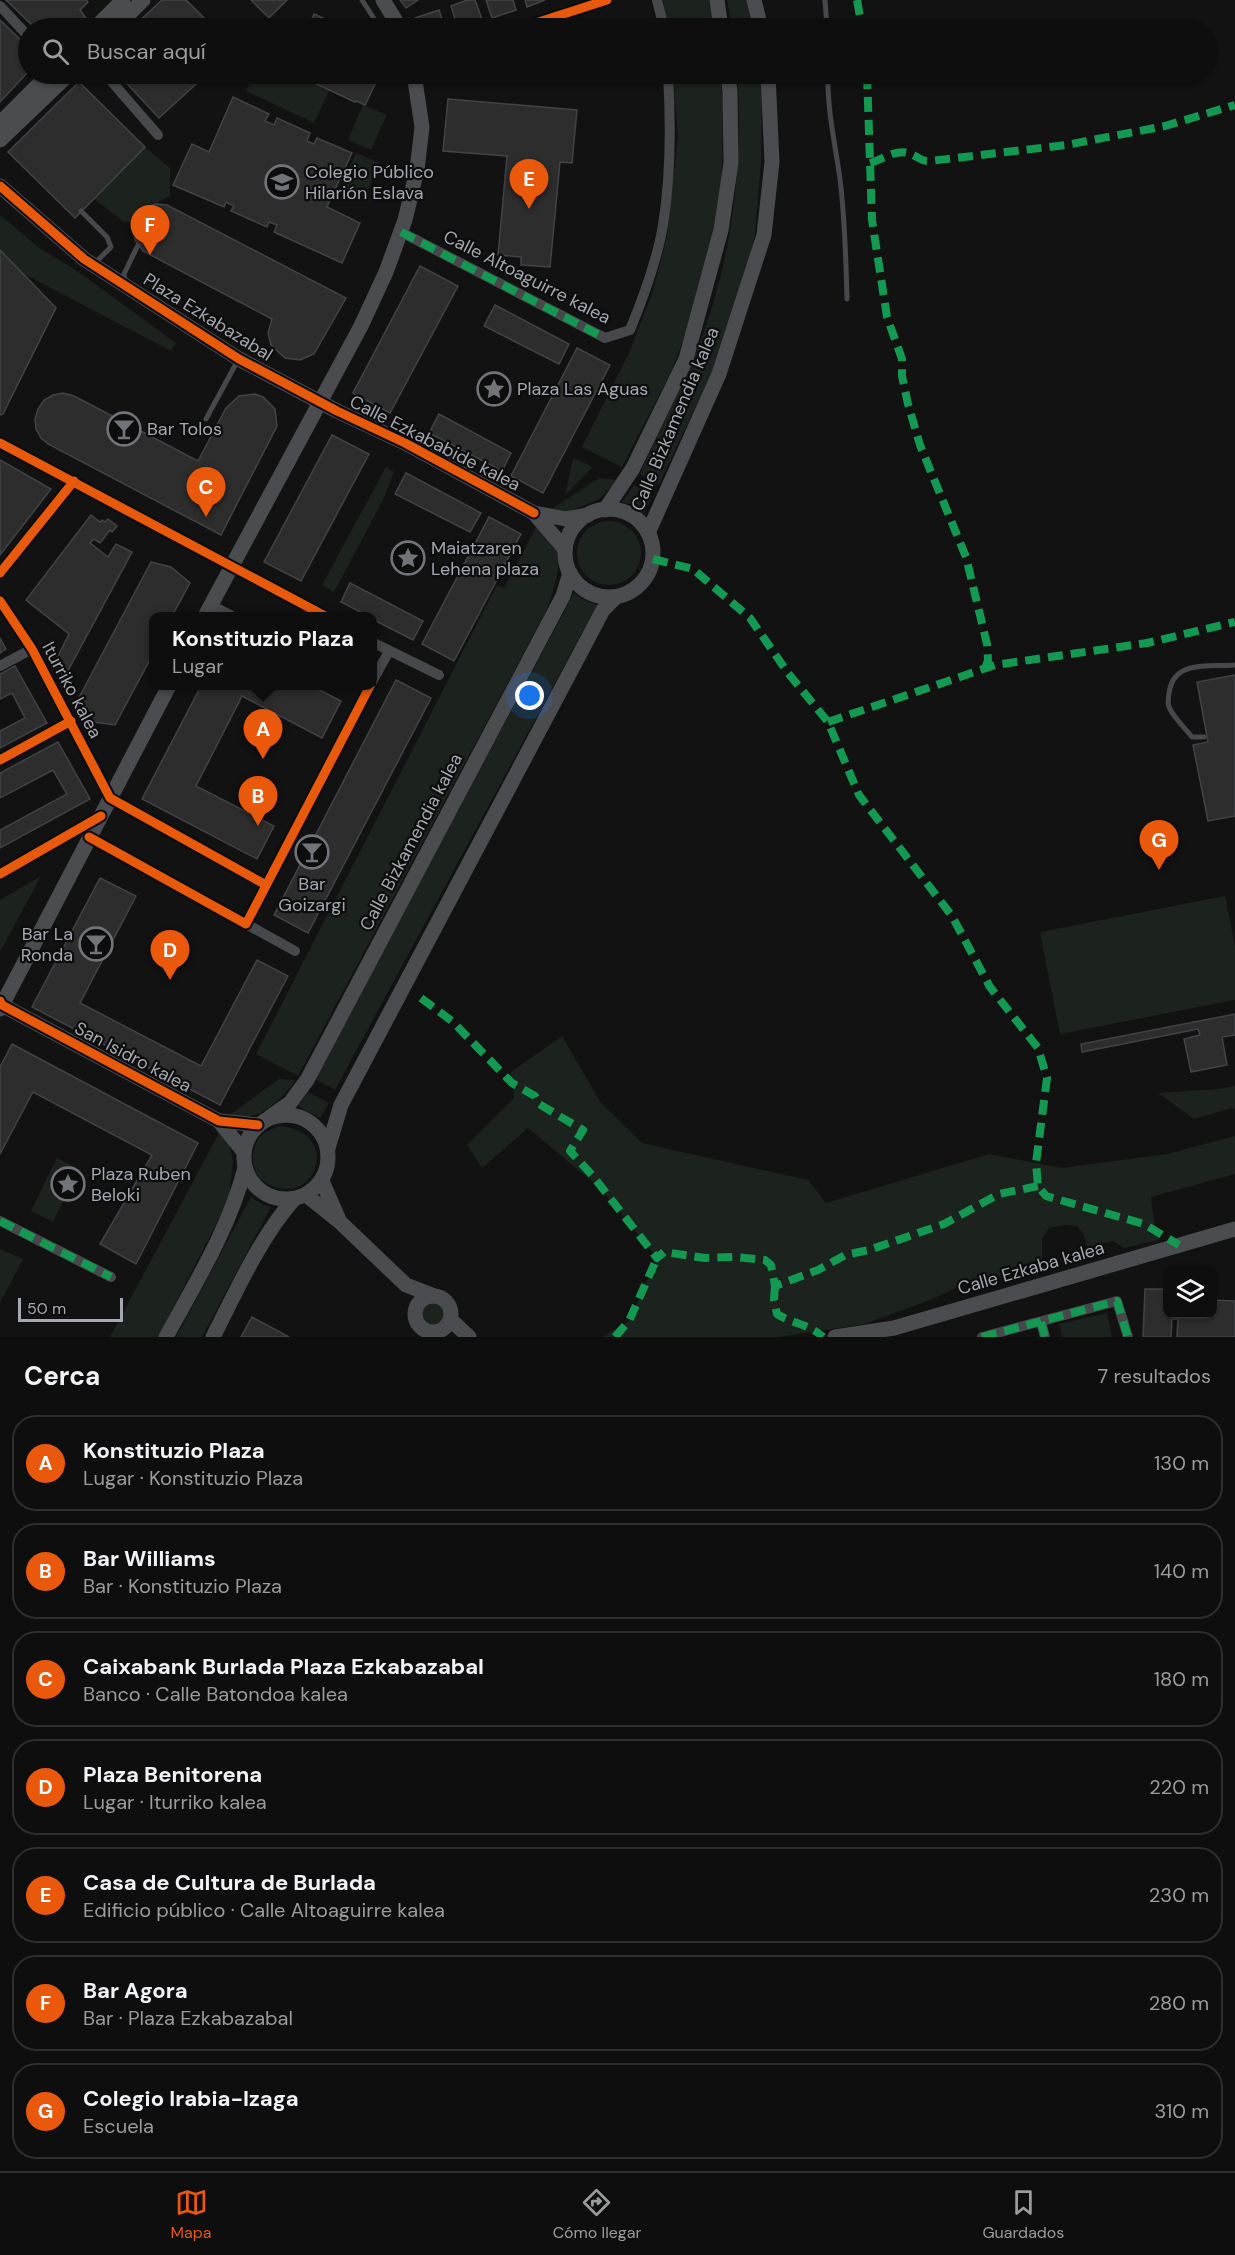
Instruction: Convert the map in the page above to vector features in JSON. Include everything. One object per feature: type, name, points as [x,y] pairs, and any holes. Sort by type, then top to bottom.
[{"type":"main road","points":[[105,18],[123,0]]},
{"type":"main road","points":[[125,18],[143,0]]},
{"type":"main road","points":[[382,0],[394,18]]},
{"type":"main road","points":[[717,0],[720,18]]},
{"type":"main road","points":[[754,0],[758,18]]},
{"type":"main road","points":[[0,123],[39,84]]},
{"type":"main road","points":[[0,140],[59,84]]},
{"type":"main road","points":[[208,611],[361,326],[386,272],[401,232],[417,170],[422,127],[416,84]]},
{"type":"main road","name":"Calle Bizkamendia kalea","points":[[605,510],[633,468],[686,359],[722,230],[731,164],[729,84]]},
{"type":"main road","name":"Calle Bizkamendia kalea","points":[[648,533],[719,374],[765,235],[772,162],[768,84]]},
{"type":"main road","name":"Plaza Ezkabazabal","points":[[0,186],[93,264],[239,359],[320,402]]},
{"type":"main road","name":"Calle Ezkababide kalea","points":[[320,402],[405,443],[534,513],[566,519],[588,515]]},
{"type":"main road","points":[[605,510],[618,510],[640,522],[648,533],[652,546],[653,560],[649,573],[641,584],[630,592],[616,597],[603,597],[578,584],[570,573],[566,561],[566,549],[573,530],[588,515],[605,510]]},
{"type":"main road","name":"Calle Ezkababide kalea","points":[[534,513],[566,549]]},
{"type":"main road","name":"Calle Bizkamendia kalea","points":[[264,1121],[290,1103],[307,1080],[563,596],[570,573]]},
{"type":"main road","points":[[328,1148],[341,1105],[603,610],[616,597]]},
{"type":"main road","points":[[1,1005],[167,690]]},
{"type":"main road","name":"San Isidro kalea","points":[[1,1005],[219,1121],[244,1152]]},
{"type":"main road","points":[[166,1337],[214,1248],[236,1199],[245,1168],[246,1142],[264,1121],[285,1114],[299,1117],[312,1123],[322,1134],[328,1148],[329,1159],[322,1181],[280,1215],[260,1247],[213,1337]]},
{"type":"main road","name":"San Isidro kalea","points":[[219,1121],[264,1121]]},
{"type":"main road","points":[[245,1168],[250,1179],[263,1193],[281,1199],[300,1197],[341,1223],[406,1285],[444,1299],[452,1314],[451,1320],[444,1329],[434,1334],[417,1324],[406,1285]]},
{"type":"main road","points":[[322,1181],[341,1223]]},
{"type":"main road","name":"Calle Ezkaba kalea","points":[[836,1337],[895,1333],[1235,1229]]},
{"type":"main road","points":[[414,1314],[422,1299],[432,1295]]},
{"type":"main road","points":[[451,1320],[469,1337]]},
{"type":"street","points":[[551,18],[607,0]]},
{"type":"street","points":[[657,0],[662,18]]},
{"type":"street","points":[[0,6],[18,25]]},
{"type":"street","points":[[114,84],[158,135]]},
{"type":"street","name":"Calle Altoaguirre kalea","points":[[401,232],[605,338],[630,330],[647,289],[663,226],[671,155],[668,84]]},
{"type":"street","points":[[0,443],[318,612]]},
{"type":"street","points":[[0,573],[74,482]]},
{"type":"street","name":"Iturriko kalea","points":[[0,601],[32,649],[110,798]]},
{"type":"street","points":[[377,645],[439,675]]},
{"type":"street","points":[[0,666],[32,649]]},
{"type":"street","points":[[377,671],[389,651]]},
{"type":"street","points":[[246,924],[366,690]]},
{"type":"street","points":[[0,760],[71,721]]},
{"type":"street","points":[[110,798],[266,885]]},
{"type":"street","points":[[0,874],[101,816]]},
{"type":"street","points":[[90,837],[295,951]]},
{"type":"street","points":[[0,1221],[111,1278]]},
{"type":"street","points":[[982,1337],[1117,1301],[1128,1337]]},
{"type":"street","points":[[1041,1322],[1045,1337]]},
{"type":"lane","points":[[362,0],[374,18]]},
{"type":"lane","points":[[825,0],[826,18]]},
{"type":"lane","points":[[828,84],[827,101],[840,180],[846,238],[847,298]]},
{"type":"lane","points":[[81,211],[107,237],[111,247],[93,264]]},
{"type":"lane","points":[[126,285],[124,274],[138,245]]},
{"type":"lane","points":[[206,418],[239,359]]},
{"type":"lane","points":[[1204,737],[1192,737],[1168,706],[1174,676],[1179,671],[1208,665],[1235,665]]},
{"type":"shaded area","points":[[663,0],[709,0],[713,18],[666,18]]},
{"type":"shaded area","points":[[727,0],[747,0],[751,18],[730,18]]},
{"type":"shaded area","points":[[249,84],[313,84],[329,91],[314,123],[246,91]]},
{"type":"shaded area","points":[[674,84],[721,84],[723,103],[719,216],[690,322],[671,372],[622,467],[582,447],[629,353],[652,294],[667,236],[678,136]]},
{"type":"shaded area","points":[[738,84],[761,84],[761,162],[755,234],[748,270],[713,371],[659,484],[640,474],[701,340],[721,276],[737,175]]},
{"type":"shaded area","points":[[363,105],[387,115],[371,150],[348,140]]},
{"type":"shaded area","points":[[145,147],[170,168],[170,196],[140,212],[134,222],[124,222],[94,199]]},
{"type":"shaded area","points":[[356,153],[380,163],[364,198],[341,187]]},
{"type":"shaded area","points":[[0,215],[38,247],[80,273],[176,343],[171,351],[22,273],[0,250]]},
{"type":"shaded area","points":[[573,458],[593,467],[565,495]]},
{"type":"shaded area","points":[[386,467],[394,472],[384,498],[334,592],[322,585]]},
{"type":"shaded area","points":[[599,478],[617,480],[601,498],[569,512],[549,511]]},
{"type":"shaded area","points":[[634,485],[652,496],[644,514],[633,505],[622,502]]},
{"type":"shaded area","points":[[540,520],[557,546],[559,555],[556,580],[546,611],[298,1076],[256,1054],[497,585],[504,588]]},
{"type":"shaded area","points":[[609,521],[627,527],[635,535],[641,553],[635,571],[627,579],[609,585],[591,579],[583,571],[577,553],[583,535],[591,527]]},
{"type":"shaded area","points":[[574,593],[597,605],[335,1090],[315,1079]]},
{"type":"shaded area","points":[[41,876],[0,952],[0,900]]},
{"type":"shaded area","points":[[1225,896],[1235,946],[1235,1000],[1060,1034],[1040,932]]},
{"type":"shaded area","points":[[562,1036],[601,1103],[642,1143],[808,1180],[826,1203],[989,1154],[1062,1168],[1167,1154],[1235,1136],[1235,1174],[1151,1197],[1159,1240],[1124,1248],[1113,1241],[1087,1247],[1084,1235],[1077,1226],[1064,1225],[1049,1228],[1042,1239],[1042,1259],[1020,1266],[1009,1274],[964,1284],[928,1301],[864,1324],[779,1337],[602,1337],[629,1321],[657,1258],[601,1189],[528,1128],[482,1168],[467,1145],[514,1098],[511,1072]]},
{"type":"shaded area","points":[[279,1079],[295,1080],[275,1103],[247,1117],[227,1117]]},
{"type":"shaded area","points":[[1235,1086],[1235,1109],[1194,1119],[1158,1093],[1219,1089]]},
{"type":"shaded area","points":[[308,1092],[329,1103],[320,1118],[298,1106]]},
{"type":"shaded area","points":[[279,1126],[300,1132],[312,1142],[317,1155],[315,1169],[307,1180],[295,1188],[280,1188],[262,1180],[253,1164],[254,1150],[259,1138]]},
{"type":"shaded area","points":[[219,1133],[229,1143],[233,1161],[229,1199],[158,1337],[110,1337]]},
{"type":"shaded area","points":[[57,1158],[79,1169],[53,1222],[31,1211]]},
{"type":"shaded area","points":[[251,1197],[271,1207],[202,1337],[176,1337]]},
{"type":"shaded area","points":[[0,1249],[23,1259],[0,1303]]},
{"type":"shaded area","points":[[434,1298],[446,1302],[450,1314],[446,1326],[434,1330],[422,1326],[418,1314],[422,1302]]},
{"type":"shaded area","points":[[1107,1313],[1112,1337],[1062,1337],[1059,1324]]},
{"type":"building","points":[[6,0],[86,0],[88,2],[80,10],[86,18],[25,18]]},
{"type":"building","points":[[162,0],[186,0],[204,18],[143,18]]},
{"type":"building","points":[[251,0],[287,0],[269,18]]},
{"type":"building","points":[[400,0],[418,0],[406,8]]},
{"type":"building","points":[[467,0],[475,0],[482,18],[455,18],[451,6]]},
{"type":"building","points":[[486,0],[513,0],[516,10],[492,18]]},
{"type":"building","points":[[525,0],[545,0],[527,7]]},
{"type":"building","points":[[439,10],[442,18],[415,18]]},
{"type":"building","points":[[0,20],[18,37],[18,83],[0,102]]},
{"type":"building","points":[[77,84],[81,84],[145,147],[75,218],[8,152]]},
{"type":"building","points":[[127,84],[196,84],[159,118]]},
{"type":"building","points":[[316,84],[375,84],[365,105]]},
{"type":"building","points":[[233,97],[269,114],[265,121],[274,125],[277,118],[310,133],[307,141],[314,144],[317,138],[352,153],[327,207],[360,223],[342,263],[274,232],[277,225],[269,222],[267,227],[231,211],[234,206],[226,202],[224,207],[173,185],[192,144],[209,152]]},
{"type":"building","points":[[448,99],[577,110],[572,163],[560,162],[550,267],[521,265],[521,257],[498,255],[507,156],[443,151]]},
{"type":"building","points":[[157,204],[167,205],[346,298],[314,354],[300,360],[285,358],[271,345],[268,333],[272,319],[143,251],[135,240],[134,222],[140,212]]},
{"type":"building","points":[[0,250],[56,308],[3,414],[0,415]]},
{"type":"building","points":[[420,266],[458,286],[390,413],[353,393]]},
{"type":"building","points":[[495,305],[569,344],[559,364],[484,326]]},
{"type":"building","points":[[577,348],[610,365],[543,493],[511,476]]},
{"type":"building","points":[[63,393],[74,396],[198,461],[226,408],[239,396],[255,394],[263,397],[275,409],[277,426],[221,535],[48,444],[41,438],[36,429],[35,419],[38,409],[44,400]]},
{"type":"building","points":[[439,414],[511,453],[502,471],[429,433]]},
{"type":"building","points":[[332,435],[369,454],[301,581],[264,562]]},
{"type":"building","points":[[0,460],[51,489],[0,555]]},
{"type":"building","points":[[406,473],[481,513],[470,532],[395,494]]},
{"type":"building","points":[[91,515],[100,522],[108,519],[117,526],[112,532],[110,530],[100,543],[94,539],[90,543],[108,557],[116,544],[132,552],[64,678],[55,662],[69,634],[26,600]]},
{"type":"building","points":[[489,517],[521,534],[454,661],[422,644]]},
{"type":"building","points":[[151,562],[171,567],[190,583],[174,612],[149,612],[149,661],[115,725],[93,722],[75,705]]},
{"type":"building","points":[[350,583],[423,621],[413,640],[377,622],[377,612],[360,612],[341,602]]},
{"type":"building","points":[[0,638],[6,649],[0,653]]},
{"type":"building","points":[[15,666],[47,723],[0,748],[0,731],[25,718],[12,693],[0,699],[0,674]]},
{"type":"building","points":[[1235,675],[1235,816],[1208,821],[1193,745],[1208,742],[1197,682]]},
{"type":"building","points":[[396,680],[431,698],[308,933],[274,915]]},
{"type":"building","points":[[199,690],[320,690],[341,701],[322,738],[242,696],[196,786],[274,826],[257,859],[142,799]]},
{"type":"building","points":[[58,742],[90,799],[0,848],[0,830],[67,794],[53,770],[0,798],[0,773]]},
{"type":"building","points":[[100,878],[136,896],[80,1003],[201,1066],[257,960],[288,976],[220,1105],[32,1007]]},
{"type":"building","points":[[1235,1014],[1235,1035],[1222,1037],[1227,1065],[1191,1072],[1184,1039],[1200,1035],[1198,1029],[1082,1052],[1081,1044]]},
{"type":"building","points":[[12,1044],[198,1143],[136,1264],[100,1244],[152,1155],[33,1092],[0,1154],[0,1067]]},
{"type":"building","points":[[1145,1289],[1163,1289],[1163,1319],[1172,1319],[1171,1337],[1143,1337]]},
{"type":"building","points":[[1217,1300],[1235,1301],[1235,1337],[1177,1337],[1178,1319],[1217,1319]]},
{"type":"building","points":[[252,1317],[289,1337],[241,1337]]},
{"type":"marked path","points":[[857,0],[860,18]]},
{"type":"marked path","points":[[867,84],[872,220],[887,317],[902,359],[902,376],[920,445],[966,557],[987,644],[988,660],[985,669]]},
{"type":"marked path","points":[[870,163],[899,152],[930,161],[1066,145],[1165,126],[1235,105]]},
{"type":"marked path","points":[[401,232],[605,338]]},
{"type":"marked path","points":[[653,559],[693,569],[750,618],[788,673],[828,722],[859,795],[952,916],[990,987],[1038,1048],[1047,1078],[1036,1163],[1038,1186],[1046,1196],[1144,1224],[1179,1245]]},
{"type":"marked path","points":[[828,722],[995,665],[1147,643],[1235,622]]},
{"type":"marked path","points":[[421,998],[453,1022],[512,1083],[535,1096],[539,1104],[583,1130],[570,1151],[592,1175],[657,1258],[664,1252],[705,1258],[736,1257],[765,1260],[771,1265],[775,1286],[818,1270],[845,1255],[869,1250],[944,1224],[999,1194],[1038,1186]]},
{"type":"marked path","points":[[0,1221],[111,1277]]},
{"type":"marked path","points":[[615,1337],[629,1321],[657,1258]]},
{"type":"marked path","points":[[775,1286],[774,1300],[777,1314],[812,1329],[823,1337]]},
{"type":"marked path","points":[[982,1337],[1117,1301],[1128,1337]]},
{"type":"marked path","points":[[1041,1322],[1045,1337]]},
{"type":"cycle path","points":[[551,18],[607,0]]},
{"type":"cycle path","points":[[0,186],[84,259],[239,359],[337,411],[405,443],[534,513]]},
{"type":"cycle path","points":[[0,443],[317,612]]},
{"type":"cycle path","points":[[0,573],[74,481]]},
{"type":"cycle path","points":[[0,601],[32,649],[110,798],[266,885]]},
{"type":"cycle path","points":[[89,837],[246,924],[368,690]]},
{"type":"cycle path","points":[[0,760],[71,721]]},
{"type":"cycle path","points":[[0,874],[101,816]]},
{"type":"cycle path","points":[[0,1001],[2,1005],[219,1121],[258,1125]]},
{"type":"place","name":"Colegio Público Hilarión Eslava","points":[[282,182]]},
{"type":"place","name":"Casa de Cultura de Burlada","points":[[529,209]]},
{"type":"place","name":"Bar Agora","points":[[150,255]]},
{"type":"place","name":"Plaza Las Aguas","points":[[494,389]]},
{"type":"place","name":"Bar Tolos","points":[[124,429]]},
{"type":"place","name":"Caixabank Burlada Plaza Ezkabazabal","points":[[206,517]]},
{"type":"place","name":"Maiatzaren Lehena plaza","points":[[408,558]]},
{"type":"place","name":"Konstituzio Plaza","points":[[263,759]]},
{"type":"place","name":"Bar Williams","points":[[258,826]]},
{"type":"place","name":"Bar Goizargi","points":[[312,852]]},
{"type":"place","name":"Colegio Irabia-Izaga","points":[[1159,870]]},
{"type":"place","name":"Bar La Ronda","points":[[96,944]]},
{"type":"place","name":"Plaza Benitorena","points":[[170,980]]},
{"type":"place","name":"Plaza Ruben Beloki","points":[[68,1184]]}]
